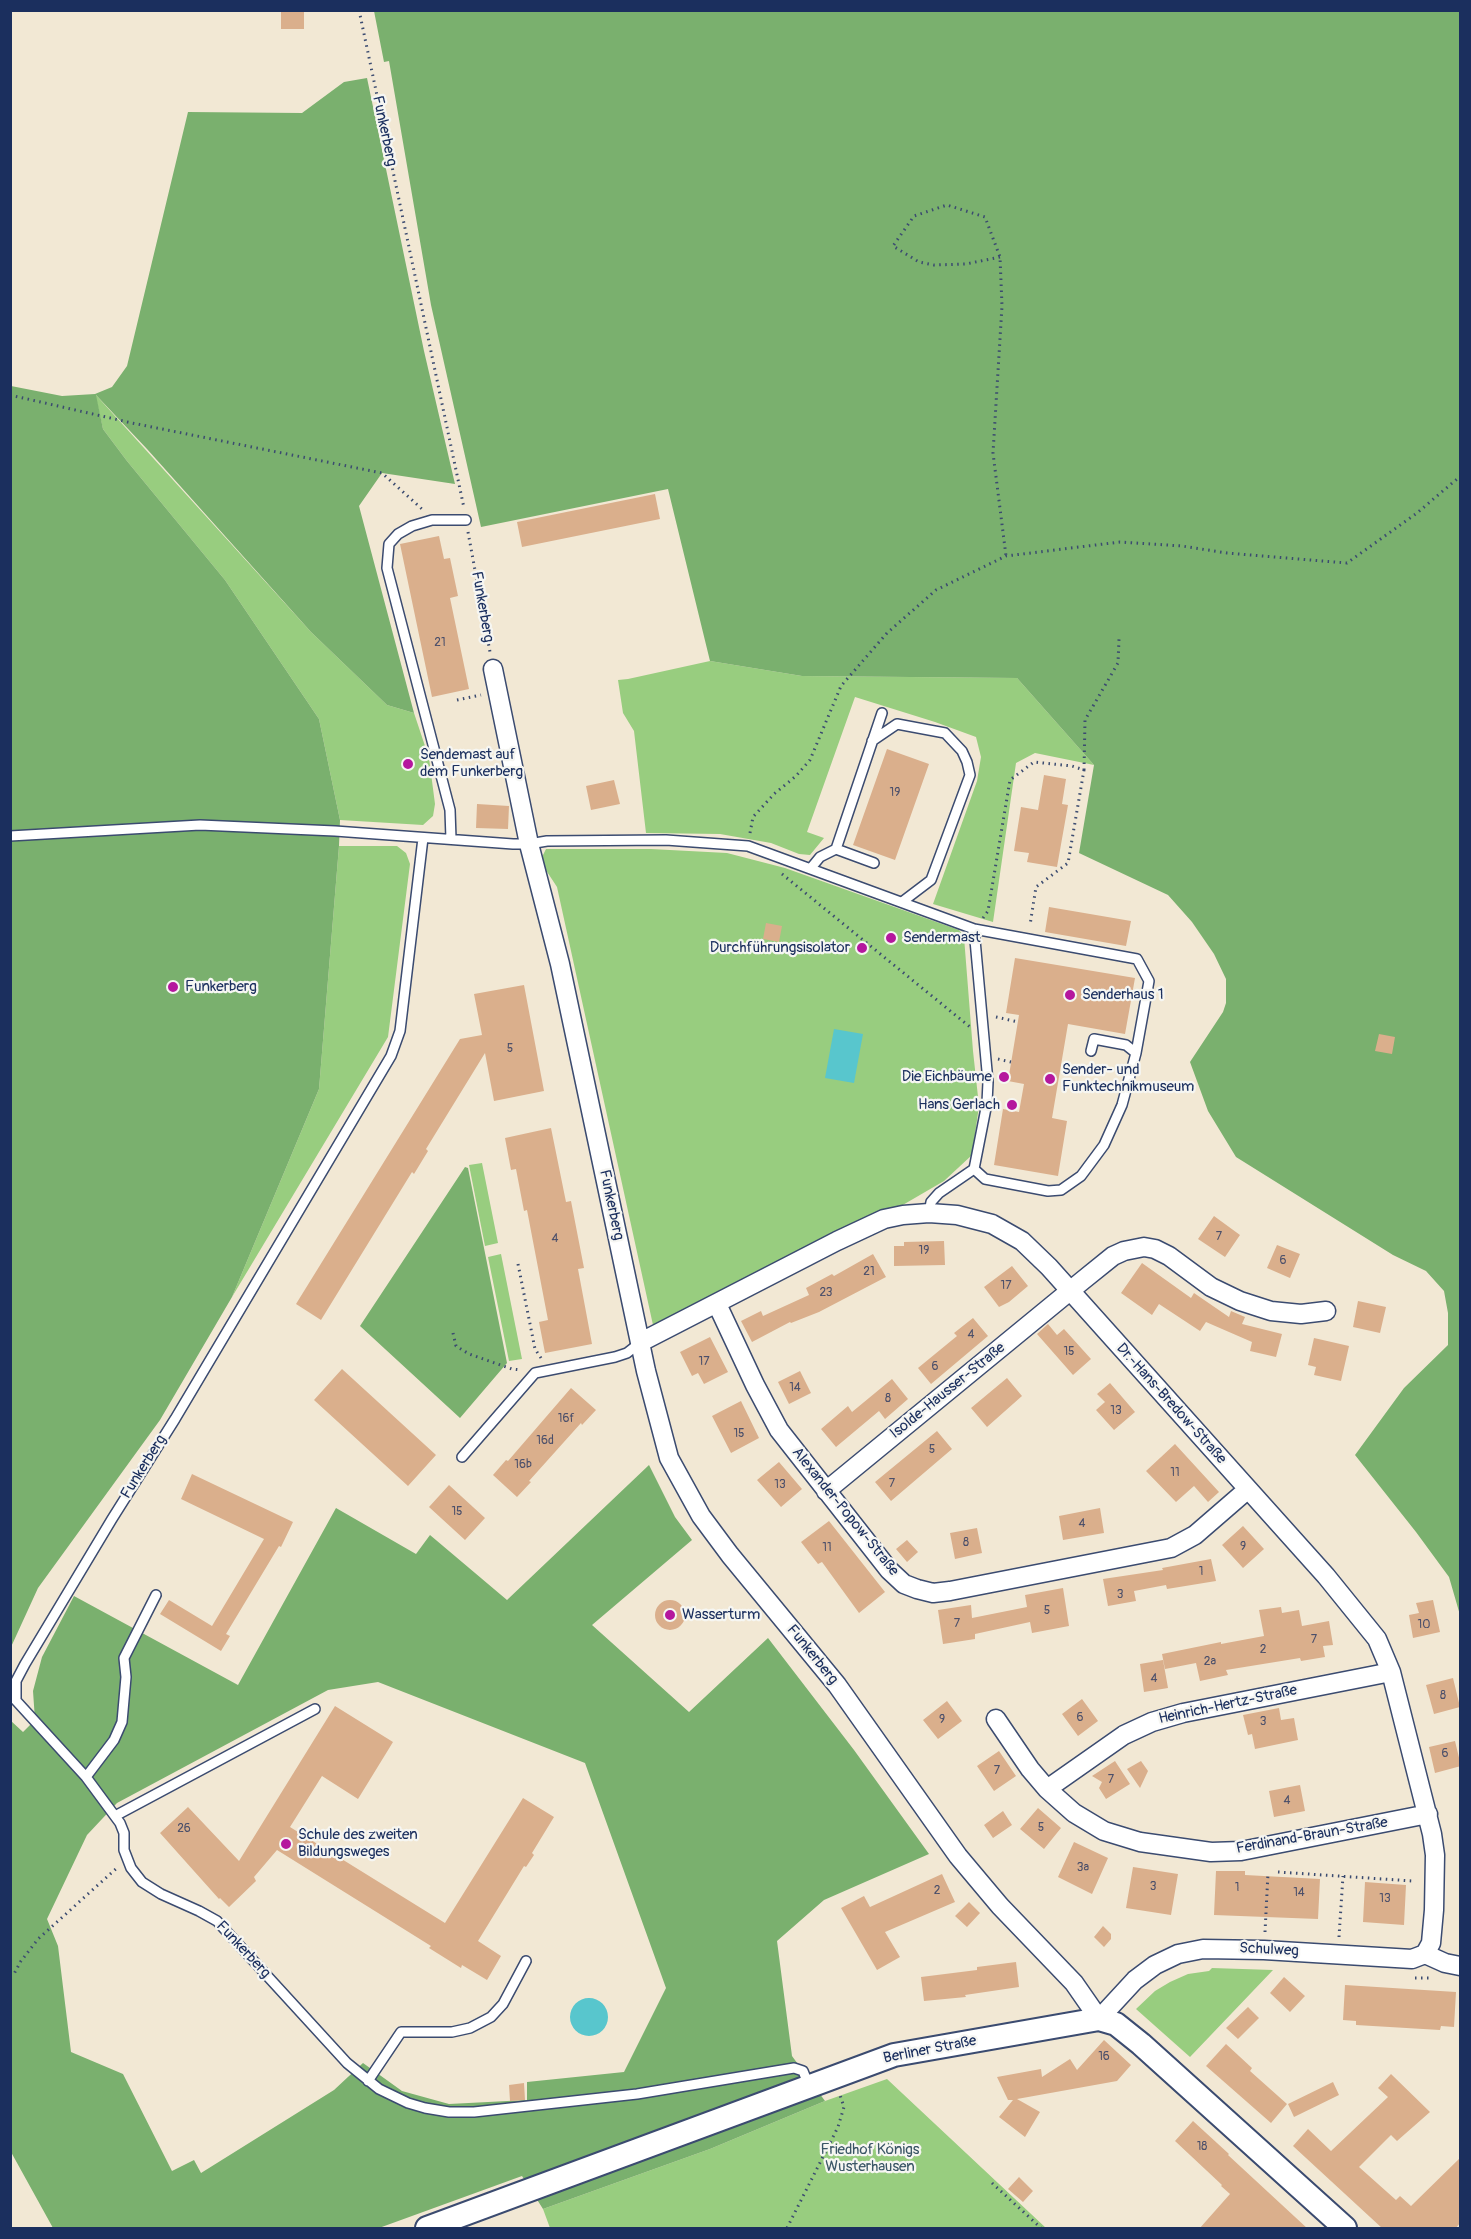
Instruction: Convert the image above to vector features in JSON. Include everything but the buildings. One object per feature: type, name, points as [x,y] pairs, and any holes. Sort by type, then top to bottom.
[{"type":"street","name":"Funkerberg","points":[[493,669],[529,844],[560,964],[646,1371],[669,1458],[701,1516],[730,1555],[837,1685],[963,1863],[1000,1906],[1074,1983],[1099,2019]]},
{"type":"street","name":"Dr.-Hans-Bredow-Straße","points":[[641,1342],[884,1219],[929,1213],[957,1215],[992,1224],[1022,1241],[1070,1291],[1356,1611],[1377,1639],[1391,1672],[1434,1844],[1435,1881],[1431,1943],[1425,1954]]},
{"type":"street","name":"Isolde-Hausser-Straße","points":[[826,1491],[1113,1256],[1124,1251],[1144,1247],[1155,1248],[1211,1287],[1240,1301],[1271,1311],[1301,1314],[1326,1311]]},
{"type":"street","name":"Alexander-Popow-Straße","points":[[717,1304],[779,1430],[889,1570],[904,1584],[933,1593],[950,1591],[1171,1548],[1195,1535],[1247,1490]]},
{"type":"street","name":"Heinrich-Hertz-Straße","points":[[1047,1789],[1124,1735],[1152,1722],[1183,1713],[1391,1672]]},
{"type":"street","name":"Ferdinand-Braun-Straße","points":[[996,1719],[1030,1769],[1047,1789],[1074,1813],[1104,1831],[1140,1842],[1211,1852],[1241,1851],[1428,1814]]},
{"type":"street","name":"Schulweg","points":[[1099,2019],[1135,1980],[1155,1965],[1178,1954],[1203,1949],[1230,1948],[1412,1959],[1425,1954],[1445,1963],[1461,1966]]},
{"type":"street","name":"Berliner Straße","points":[[428,2229],[894,2055],[1099,2019]]},
{"type":"street","points":[[1099,2019],[1116,2024],[1141,2044],[1345,2229]]},
{"type":"lane","points":[[451,839],[450,810],[387,568],[389,544],[398,534],[412,526],[432,520],[466,520]]},
{"type":"lane","points":[[811,868],[820,857],[836,849],[882,712]]},
{"type":"lane","points":[[872,741],[897,724],[945,734],[962,751],[970,775],[931,880],[902,902]]},
{"type":"lane","points":[[10,836],[200,825],[529,844],[547,841],[666,840],[748,846],[974,929],[1137,959],[1149,981],[1136,1053],[1122,1105],[1104,1145],[1081,1176],[1061,1190],[1048,1191],[985,1179],[974,1169]]},
{"type":"lane","name":"Funkerberg","points":[[423,838],[400,1031],[391,1056],[175,1419],[25,1664],[16,1681],[13,1697],[86,1777],[116,1816],[124,1833],[124,1850],[130,1868],[142,1882],[161,1894],[218,1921],[347,2062],[379,2089],[408,2103],[437,2110],[474,2112],[637,2094],[794,2068],[803,2071],[809,2086]]},
{"type":"lane","points":[[836,849],[874,863]]},
{"type":"lane","points":[[929,1213],[931,1202],[939,1193],[974,1169],[987,1103],[988,1082],[974,929]]},
{"type":"lane","points":[[1091,1052],[1094,1039],[1126,1045],[1136,1053]]},
{"type":"lane","points":[[462,1457],[535,1373],[615,1357],[627,1353],[641,1342]]},
{"type":"lane","points":[[86,1777],[114,1740],[122,1722],[126,1677],[124,1658],[156,1595]]},
{"type":"lane","points":[[116,1816],[315,1709]]},
{"type":"lane","points":[[368,2081],[401,2032],[452,2032],[470,2028],[491,2017],[503,2004],[526,1961]]},
{"type":"path","name":"Funkerberg","points":[[359,10],[466,520],[493,669]]},
{"type":"path","points":[[1000,257],[966,264],[934,265],[919,262],[893,246],[914,216],[947,206],[985,217],[1000,257],[1002,306],[993,453],[1006,556]]},
{"type":"path","points":[[10,395],[132,423],[382,473],[417,503],[432,520]]},
{"type":"path","points":[[748,846],[753,817],[810,760],[841,686],[887,633],[936,590],[1006,556],[1120,542],[1347,563],[1417,513],[1457,479],[1461,480]]},
{"type":"path","points":[[1028,939],[1036,887],[1068,863],[1084,770],[1085,720],[1118,663],[1119,639]]},
{"type":"path","points":[[457,700],[498,692]]},
{"type":"path","points":[[974,929],[988,910],[1010,780],[1034,762],[1072,766],[1084,770]]},
{"type":"path","points":[[780,873],[983,1038]]},
{"type":"path","points":[[981,1015],[1018,1022]]},
{"type":"path","points":[[518,1264],[536,1349],[538,1355],[548,1362]]},
{"type":"path","points":[[453,1333],[456,1346],[469,1354],[512,1370],[527,1370]]},
{"type":"path","points":[[10,1976],[14,1974],[38,1940],[127,1858]]},
{"type":"path","points":[[1278,1872],[1413,1881]]},
{"type":"path","points":[[1265,1927],[1268,1874]]},
{"type":"path","points":[[1339,1954],[1343,1876]]},
{"type":"path","points":[[1406,1977],[1430,1978],[1430,1968],[1425,1954]]},
{"type":"path","points":[[787,2229],[826,2151],[844,2107],[832,2077]]},
{"type":"path","points":[[992,2183],[1041,2229]]},
{"type":"green space","points":[[374,11],[1460,11],[1460,1615],[1449,1577],[1355,1455],[1404,1388],[1448,1345],[1448,1313],[1444,1291],[1426,1271],[1393,1255],[1236,1157],[1208,1111],[1190,1062],[1223,1012],[1226,1003],[1226,979],[1214,954],[1192,922],[1168,895],[1079,853],[1094,765],[1017,678],[802,676],[710,661],[668,489],[481,527],[431,305],[389,61],[384,62]]},
{"type":"green space","points":[[367,78],[424,351],[455,484],[382,473],[359,506],[414,713],[387,705],[311,632],[96,395],[103,429],[225,580],[319,719],[340,820],[339,846],[319,1089],[232,1297],[160,1420],[38,1588],[11,1647],[11,386],[62,396],[95,394],[112,387],[127,366],[188,112],[302,113],[344,82]]},
{"type":"green space","points":[[95,394],[311,632],[387,705],[414,713],[429,758],[435,804],[433,816],[423,825],[340,820],[319,719],[225,580],[103,429]]},
{"type":"green space","points":[[710,661],[802,676],[1017,678],[1094,765],[1035,753],[1016,763],[993,922],[933,904],[977,781],[981,757],[976,737],[855,697],[807,832],[824,838],[810,855],[799,854],[771,843],[720,834],[646,833],[634,731],[623,713],[618,680]]},
{"type":"green space","points":[[339,846],[397,846],[406,853],[410,864],[388,1037],[232,1297],[319,1089]]},
{"type":"green space","points":[[546,849],[651,849],[727,853],[785,868],[959,930],[964,937],[979,1106],[972,1155],[944,1181],[901,1206],[882,1211],[653,1325],[557,887],[540,861]]},
{"type":"green space","points":[[482,1163],[498,1243],[485,1246],[469,1165]]},
{"type":"green space","points":[[465,1167],[468,1168],[507,1363],[460,1418],[360,1326]]},
{"type":"green space","points":[[501,1254],[522,1359],[509,1361],[488,1257]]},
{"type":"green space","points":[[649,1465],[675,1517],[692,1540],[592,1625],[689,1712],[768,1638],[854,1750],[929,1854],[824,1900],[777,1941],[792,2056],[825,2101],[710,2149],[543,2209],[522,2176],[379,2228],[53,2228],[11,2152],[10,1720],[23,1732],[35,1720],[33,1691],[42,1657],[74,1596],[238,1685],[336,1508],[416,1554],[430,1535],[507,1600]],"holes":[[[378,1682],[585,1763],[666,1988],[624,2072],[527,2082],[527,2100],[449,2104],[402,2091],[363,2063],[334,2090],[201,2173],[194,2160],[172,2171],[123,2074],[71,2052],[58,1946],[47,1919],[87,1835],[117,1803],[328,1690]]]},
{"type":"green space","points":[[1212,1968],[1273,1970],[1190,2057],[1136,2009],[1155,1991],[1170,1982],[1188,1974],[1209,1971]]},
{"type":"green space","name":"Friedhof Königs Wusterhausen","points":[[887,2079],[1046,2228],[550,2228],[543,2209],[710,2149],[825,2101]]},
{"type":"water","points":[[834,1029],[863,1034],[854,1083],[825,1078]]},
{"type":"water","points":[[589,1998],[602,2004],[608,2017],[602,2030],[589,2036],[576,2030],[570,2017],[576,2004]]},
{"type":"place","name":"Sendemast auf dem Funkerberg","points":[[408,764]]},
{"type":"place","name":"Sendermast","points":[[891,938]]},
{"type":"place","name":"Durchführungsisolator","points":[[862,948]]},
{"type":"place","name":"Funkerberg","points":[[173,987]]},
{"type":"place","name":"Senderhaus 1","points":[[1070,995]]},
{"type":"place","name":"Die Eichbäume","points":[[1004,1077]]},
{"type":"place","name":"Sender- und Funktechnikmuseum","points":[[1050,1079]]},
{"type":"place","name":"Hans Gerlach","points":[[1012,1105]]},
{"type":"place","name":"Wasserturm","points":[[670,1615]]},
{"type":"place","name":"Schule des zweiten Bildungsweges","points":[[286,1844]]}]
